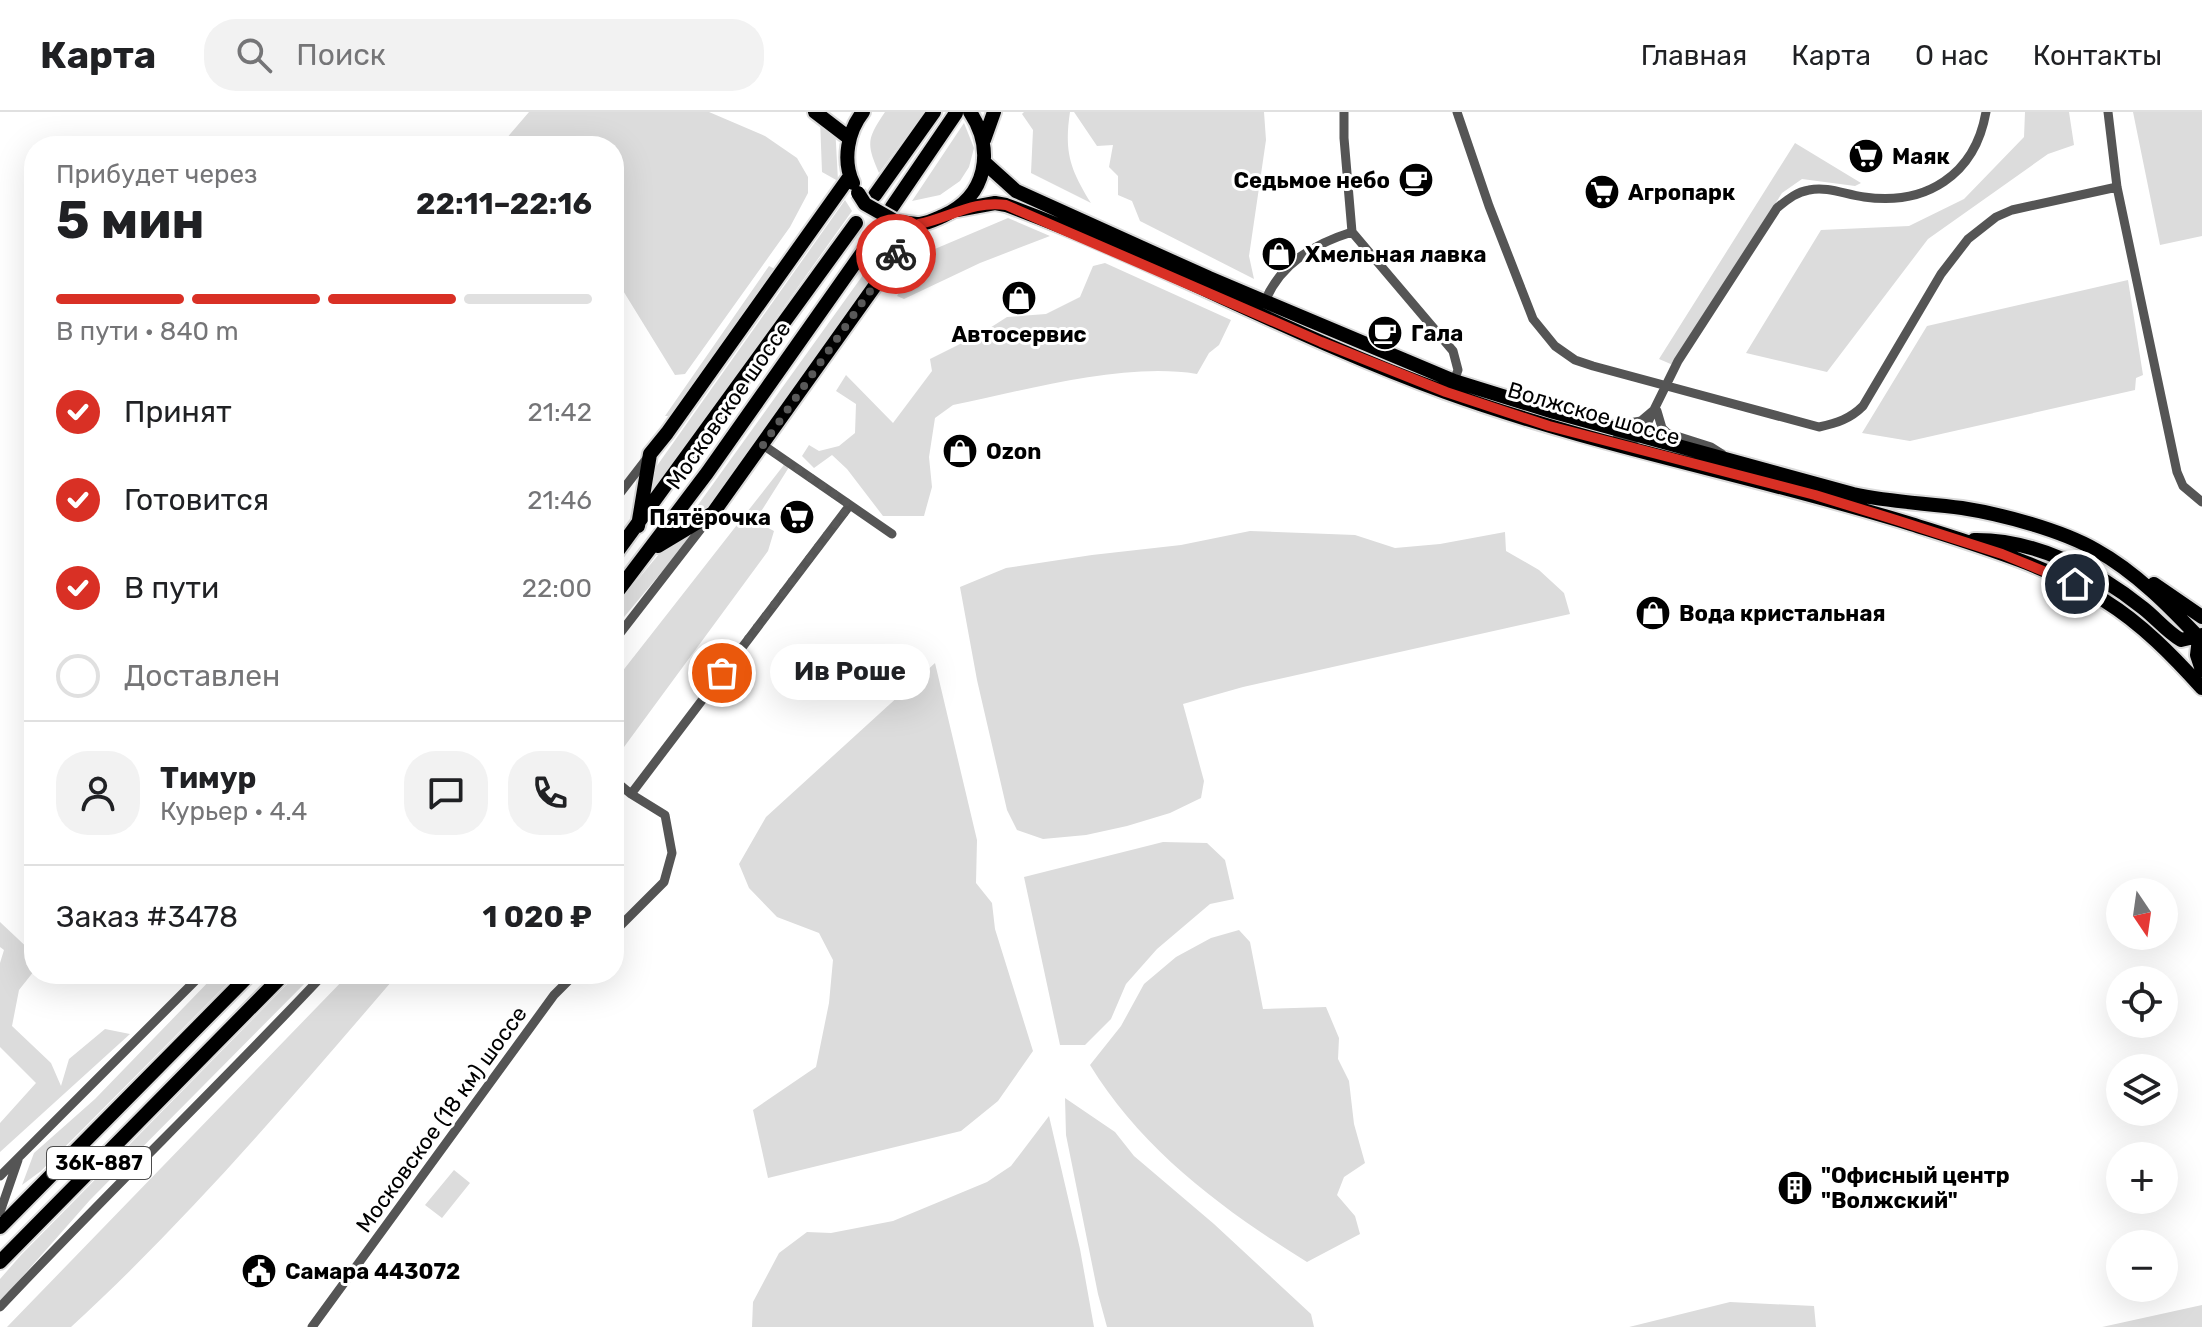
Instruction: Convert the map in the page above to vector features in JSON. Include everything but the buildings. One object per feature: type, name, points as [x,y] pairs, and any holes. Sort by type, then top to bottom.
[{"type":"main road","points":[[815,112],[849,138]]},
{"type":"main road","points":[[652,550],[713,513],[919,224],[865,204],[858,193],[850,176],[849,138],[863,112]]},
{"type":"main road","points":[[875,195],[934,112]]},
{"type":"main road","points":[[957,210],[975,190],[985,163],[984,140],[994,112]]},
{"type":"main road","points":[[894,214],[965,113],[984,140]]},
{"type":"main road","name":"Волжское шоссе","points":[[985,163],[1016,191],[1454,381],[1641,436],[1663,449],[1962,540],[2040,568],[2106,602],[2136,623],[2202,688]]},
{"type":"main road","points":[[638,526],[650,454],[850,176]]},
{"type":"main road","name":"Волжское шоссе","points":[[919,224],[957,210],[995,203],[1006,205],[1399,374],[1579,434],[1725,458],[1880,500],[1959,508],[2007,518],[2095,549],[2201,635]]},
{"type":"main road","name":"Московское шоссе","points":[[624,544],[856,223]]},
{"type":"main road","name":"Московское шоссе","points":[[624,584],[652,550],[874,236]]},
{"type":"main road","points":[[1962,540],[2005,542],[2060,558],[2117,588],[2175,637],[2187,640],[2201,635]]},
{"type":"main road","points":[[2095,549],[2120,562],[2202,617]]},
{"type":"main road","points":[[2201,635],[2197,655],[2202,670]]},
{"type":"main road","name":"36К-887","points":[[0,1227],[240,984]]},
{"type":"main road","name":"36К-887","points":[[0,1262],[274,984]]},
{"type":"street","points":[[1344,112],[1352,232],[1453,351],[1458,370],[1454,381]]},
{"type":"street","points":[[1457,112],[1533,319],[1555,346],[1575,360],[1819,427],[1853,416],[1863,406],[1941,274],[1981,227],[2012,210],[2117,187]]},
{"type":"street","points":[[1579,434],[1603,434],[1631,441],[1641,436],[1678,361],[1777,208],[1792,196],[1810,190],[1830,190],[1862,197],[1894,199],[1921,194],[1940,186],[1973,152],[1986,112]]},
{"type":"street","points":[[2108,112],[2117,187],[2177,472],[2183,486],[2202,502]]},
{"type":"street","points":[[1265,301],[1288,265],[1336,237],[1352,232]]},
{"type":"street","points":[[1603,425],[1633,424],[1656,408]]},
{"type":"street","points":[[1656,408],[1658,420],[1667,433],[1711,447],[1725,458]]},
{"type":"street","points":[[763,445],[892,534]]},
{"type":"street","points":[[624,488],[650,454]]},
{"type":"street","points":[[631,794],[850,505]]},
{"type":"street","points":[[624,628],[713,513]]},
{"type":"street","points":[[624,788],[665,815],[672,853],[664,882],[624,922]]},
{"type":"street","points":[[0,1176],[192,984]]},
{"type":"street","points":[[0,1307],[77,1224],[315,984]]},
{"type":"street","name":"Московское (18 км) шоссе","points":[[312,1327],[565,984]]},
{"type":"street","points":[[0,1212],[20,1157]]},
{"type":"shaded area","points":[[529,112],[709,112],[765,136],[797,158],[808,177],[808,193],[790,227],[685,374],[675,375],[624,292],[624,136],[509,136]]},
{"type":"shaded area","points":[[885,112],[924,112],[879,173],[870,141]]},
{"type":"shaded area","points":[[1070,112],[1070,160],[1091,203],[1031,173],[1033,130],[1022,114]]},
{"type":"shaded area","points":[[1074,112],[1264,112],[1266,140],[1249,256],[1254,279],[1140,221],[1132,201],[1118,195],[1118,176],[1109,167],[1113,145],[1097,146]]},
{"type":"shaded area","points":[[2025,112],[2069,112],[2074,145],[2048,154],[1928,239],[1827,372],[1746,353],[1821,230],[1909,226],[1964,199],[2024,137]]},
{"type":"shaded area","points":[[2133,112],[2202,112],[2202,236],[2160,245]]},
{"type":"shaded area","points":[[820,119],[835,125],[838,181],[822,172]]},
{"type":"shaded area","points":[[964,123],[974,148],[969,167],[960,181],[940,195],[912,201]]},
{"type":"shaded area","points":[[1795,143],[1861,183],[1855,186],[1802,179],[1782,193],[1673,365],[1659,359]]},
{"type":"shaded area","points":[[845,200],[852,211],[646,501],[649,477]]},
{"type":"shaded area","points":[[1008,218],[1050,236],[980,263],[904,299],[897,296],[923,254]]},
{"type":"shaded area","points":[[891,236],[899,242],[708,508],[685,523]]},
{"type":"shaded area","points":[[1105,263],[1231,320],[1219,345],[1209,353],[1197,374],[1138,372],[1075,379],[953,405],[935,418],[929,457],[932,487],[924,516],[883,516],[847,469],[832,455],[814,468],[802,456],[809,445],[819,451],[839,446],[855,433],[856,404],[836,391],[846,375],[893,423],[932,371],[930,359],[1007,317],[1046,314],[1080,297],[1093,266]]},
{"type":"shaded area","points":[[769,266],[777,270],[670,416],[665,416]]},
{"type":"shaded area","points":[[2128,280],[2143,375],[2136,378],[2135,390],[1910,441],[1862,433],[1927,326]]},
{"type":"shaded area","points":[[787,461],[791,464],[755,521],[774,531],[768,551],[624,747],[624,669]]},
{"type":"shaded area","points":[[702,524],[624,617],[624,596],[664,548]]},
{"type":"shaded area","points":[[1250,531],[1355,535],[1395,548],[1440,544],[1505,532],[1506,551],[1539,570],[1564,593],[1570,614],[1243,687],[1183,704],[1204,781],[1201,798],[1170,813],[1086,835],[1043,839],[1017,830],[1007,810],[977,680],[960,587],[1006,568],[1181,545]]},
{"type":"shaded area","points":[[935,663],[977,840],[976,883],[992,903],[995,929],[1033,1051],[998,1101],[961,1131],[768,1178],[753,1110],[816,1067],[829,1003],[833,960],[819,933],[777,917],[749,888],[739,864],[766,817]]},
{"type":"shaded area","points":[[1163,842],[1207,843],[1225,860],[1234,899],[1210,904],[1157,949],[1126,984],[1111,1019],[1085,1045],[1060,1045],[1024,877]]},
{"type":"shaded area","points":[[0,922],[24,945],[24,984],[19,990],[12,1026],[51,1063],[61,1086],[69,1059],[105,1029],[130,1034],[0,1152],[0,1123],[36,1083],[0,1047],[0,963],[4,950],[0,947]]},
{"type":"shaded area","points":[[1239,930],[1250,942],[1263,1009],[1326,1007],[1339,1038],[1338,1059],[1349,1081],[1354,1124],[1365,1163],[1344,1177],[1337,1195],[1355,1216],[1360,1234],[1307,1262],[1245,1221],[1186,1176],[1134,1124],[1090,1065],[1121,1026],[1144,984],[1176,957],[1211,938]]},
{"type":"shaded area","points":[[206,984],[227,984],[41,1171],[22,1185],[34,1153],[95,1099]]},
{"type":"shaded area","points":[[287,984],[304,984],[90,1200],[0,1302],[0,1279]]},
{"type":"shaded area","points":[[339,984],[389,984],[240,1155],[115,1286],[71,1327],[7,1327]]},
{"type":"shaded area","points":[[1065,1098],[1115,1132],[1134,1156],[1214,1224],[1311,1314],[1314,1327],[1107,1327],[1066,1135]]},
{"type":"shaded area","points":[[1049,1116],[1080,1249],[1094,1327],[752,1327],[753,1302],[779,1253],[807,1232],[831,1233],[893,1221],[987,1182],[1011,1166]]},
{"type":"shaded area","points":[[454,1170],[470,1183],[442,1218],[425,1205]]},
{"type":"shaded area","points":[[1730,1302],[1814,1306],[1816,1327],[1629,1327]]},
{"type":"shaded area","points":[[2202,1305],[2202,1327],[2102,1327]]},
{"type":"tunnel","points":[[874,236],[892,207]]},
{"type":"way so far","points":[[722,673],[850,505],[763,445],[896,254]]},
{"type":"place","name":"Маяк","points":[[1866,156]]},
{"type":"place","name":"Седьмое небо","points":[[1416,180]]},
{"type":"place","name":"Агропарк","points":[[1602,192]]},
{"type":"place","name":"Хмельная лавка","points":[[1279,254]]},
{"type":"place","name":"Автосервис","points":[[1019,298]]},
{"type":"place","name":"Гала","points":[[1385,333]]},
{"type":"place","name":"Ozon","points":[[960,451]]},
{"type":"place","name":"Пятёрочка","points":[[797,517]]},
{"type":"place","name":"Вода кристальная","points":[[1653,613]]},
{"type":"place","name":"Ив Роше","points":[[722,673]]},
{"type":"place","name":"\"Офисный центр \"Волжский\"","points":[[1795,1188]]},
{"type":"place","name":"Самара 443072","points":[[259,1271]]},
{"type":"route","points":[[896,254],[919,224],[957,210],[995,203],[1006,205],[1321,342],[1446,392],[1549,426],[1815,495],[1962,540],[2075,584]]}]
